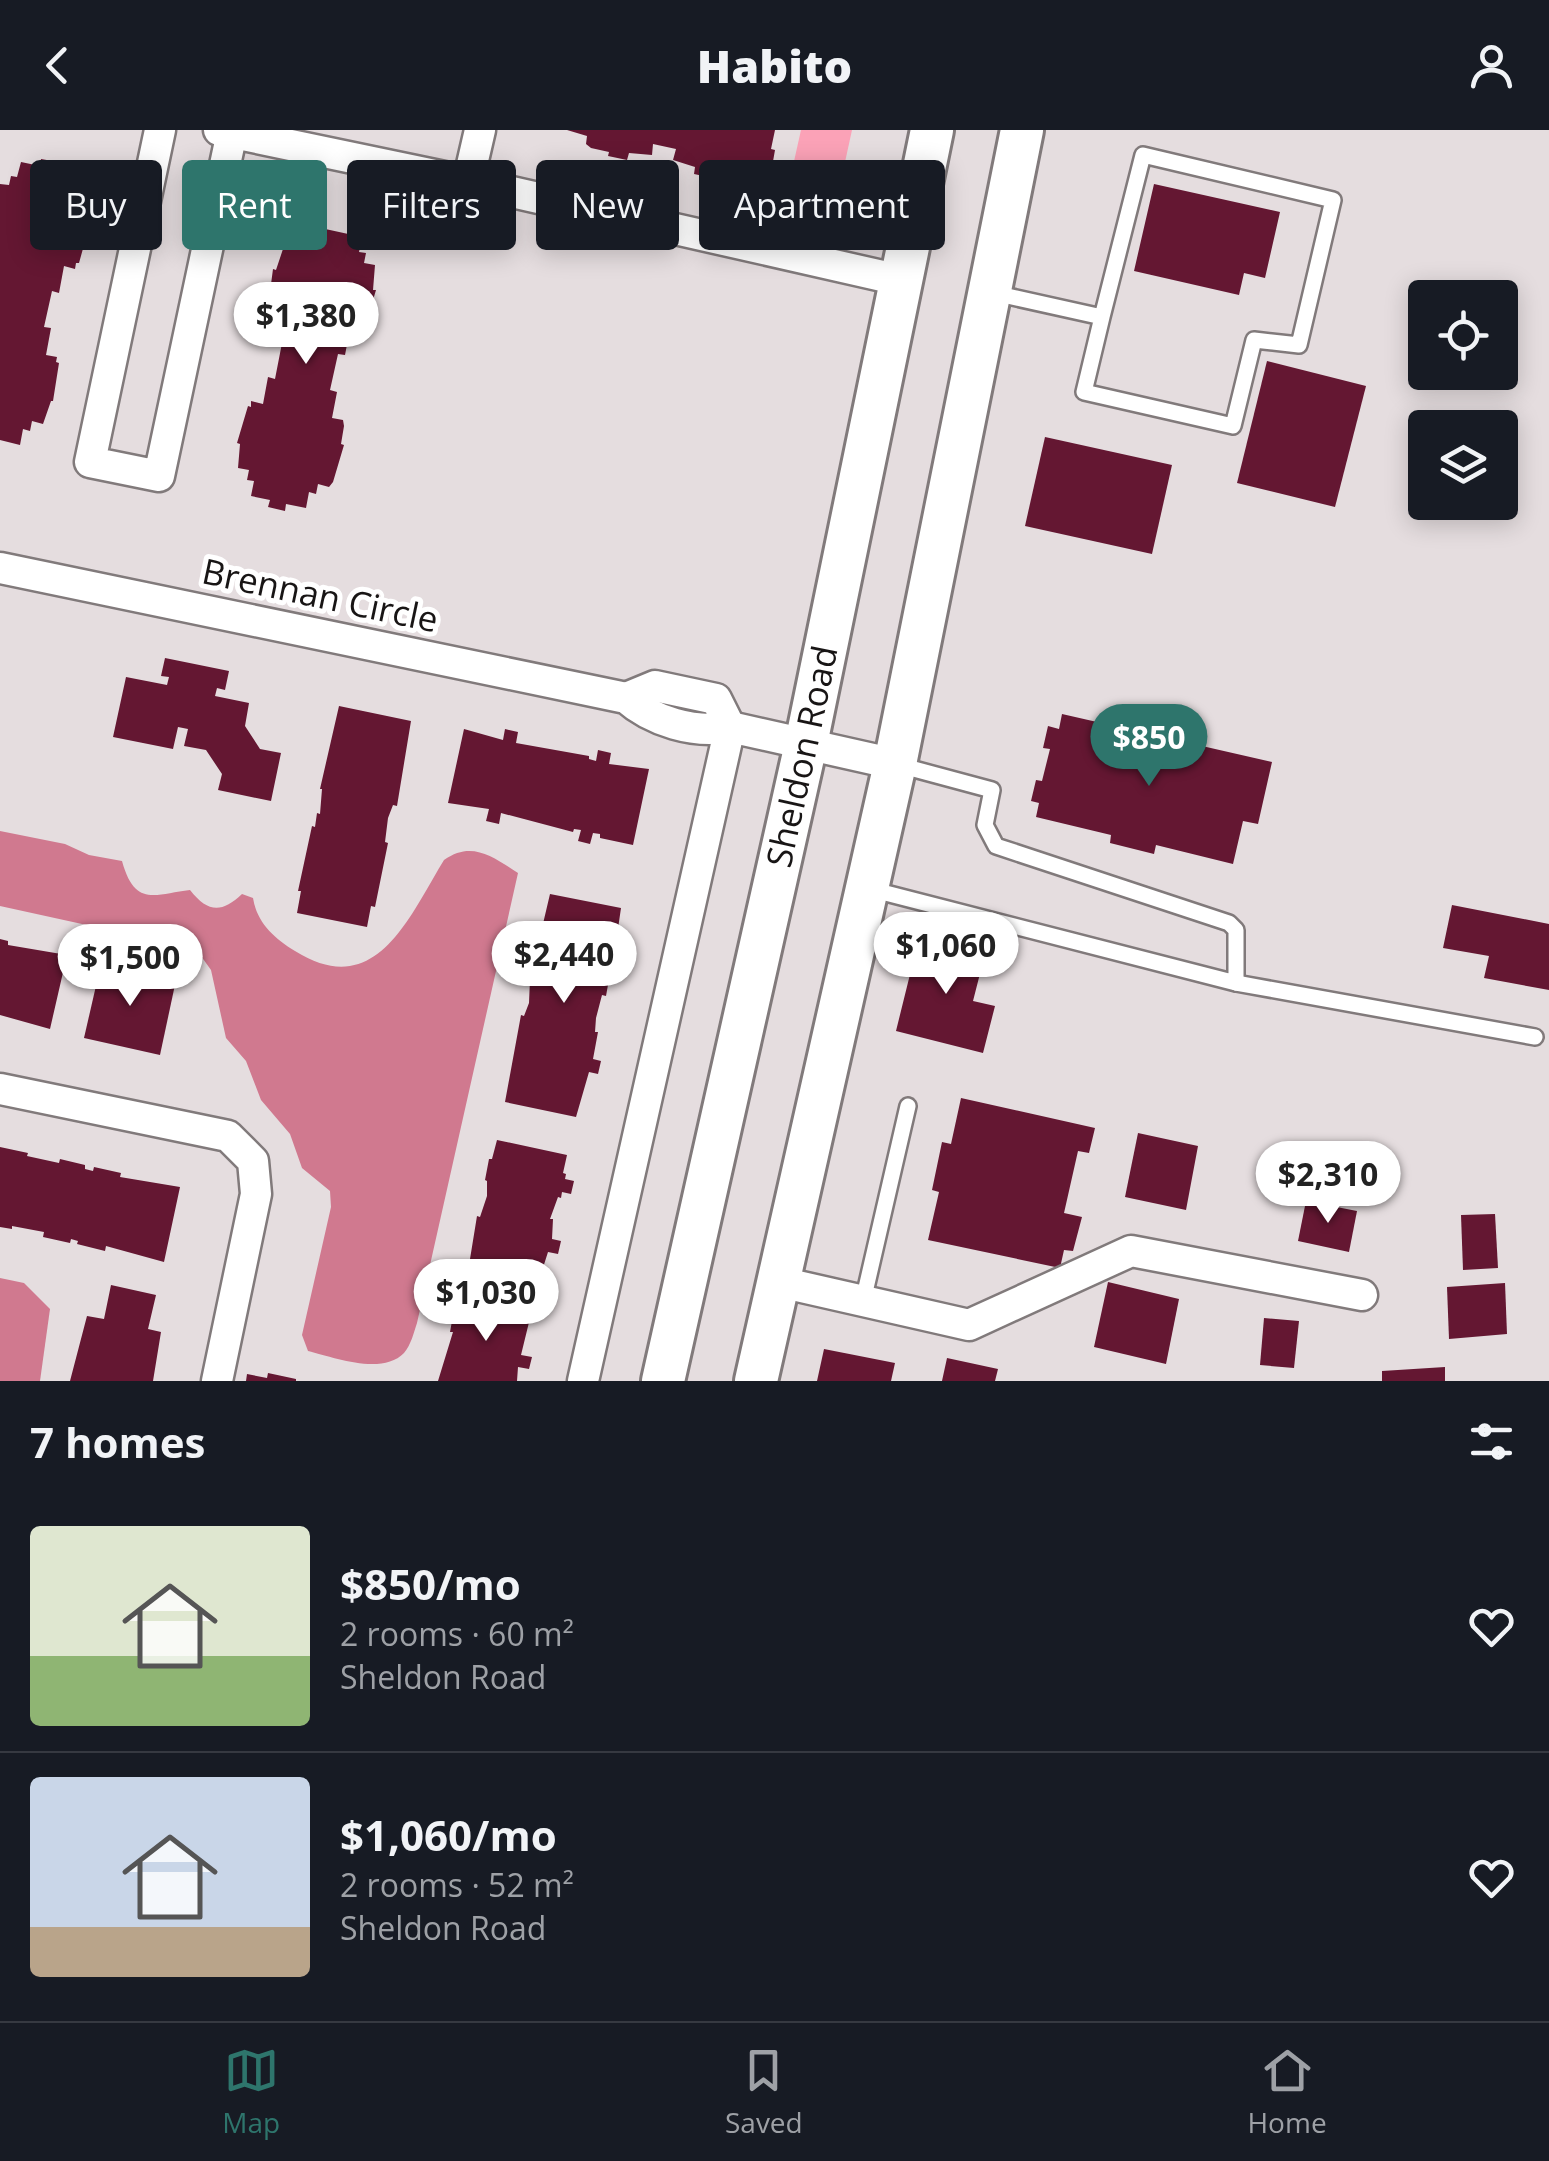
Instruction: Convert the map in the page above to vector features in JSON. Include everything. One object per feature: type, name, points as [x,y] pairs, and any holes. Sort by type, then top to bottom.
[{"type":"main road","name":"Sheldon Road","points":[[663,1381],[806,744],[932,130]]},
{"type":"main road","points":[[756,1381],[895,764],[1022,130]]},
{"type":"street","points":[[160,130],[90,462],[159,476],[225,131],[363,160]]},
{"type":"street","points":[[473,160],[480,130]]},
{"type":"street","points":[[516,193],[900,280]]},
{"type":"street","name":"Brennan Circle","points":[[0,568],[626,698],[655,686],[716,699],[730,727]]},
{"type":"street","points":[[583,1381],[730,727],[895,764]]},
{"type":"street","points":[[0,1089],[228,1136],[254,1161],[256,1194],[218,1381]]},
{"type":"street","points":[[780,1282],[969,1326],[1131,1250],[1362,1296]]},
{"type":"lane","points":[[1143,156],[1333,200],[1299,345],[1254,340],[1234,426],[1084,392],[1102,317],[1143,156]]},
{"type":"lane","points":[[990,292],[1102,317]]},
{"type":"lane","points":[[895,764],[992,790],[985,824],[996,846],[1228,922],[1236,930],[1236,983]]},
{"type":"lane","points":[[868,888],[1236,983],[1535,1037]]},
{"type":"lane","points":[[863,1301],[908,1106]]},
{"type":"shaded area","points":[[801,130],[852,130],[845,160],[794,160]]},
{"type":"shaded area","points":[[0,831],[122,861],[133,886],[148,895],[190,890],[215,908],[228,905],[242,894],[253,898],[263,922],[274,935],[295,951],[323,964],[348,966],[369,960],[387,946],[444,860],[454,854],[482,853],[518,873],[417,1323],[404,1353],[395,1360],[371,1364],[308,1351],[302,1335],[331,1207],[330,1191],[302,1168],[290,1134],[261,1100],[246,1061],[226,1038],[211,970],[196,949],[0,906]]},
{"type":"shaded area","points":[[0,1278],[24,1283],[50,1309],[40,1381],[0,1381]]},
{"type":"building","points":[[567,130],[775,130],[771,149],[775,150],[773,160],[699,160],[699,175],[694,174],[695,167],[673,160],[676,149],[653,144],[652,155],[629,153],[627,160],[591,148],[586,144],[587,136]]},
{"type":"building","points":[[21,162],[30,164],[30,250],[83,250],[75,269],[64,266],[59,293],[52,291],[44,327],[51,328],[46,355],[57,357],[59,363],[53,401],[43,424],[32,421],[30,431],[23,429],[20,445],[0,440],[0,184],[9,185],[11,176],[17,177]]},
{"type":"building","points":[[1154,184],[1280,212],[1265,278],[1244,273],[1239,295],[1134,271]]},
{"type":"building","points":[[327,229],[347,234],[347,250],[366,253],[364,263],[375,265],[376,290],[365,327],[361,332],[350,329],[345,355],[338,354],[330,390],[337,392],[332,418],[343,420],[344,445],[333,482],[329,487],[318,484],[316,494],[309,492],[306,508],[286,504],[285,511],[268,507],[270,500],[251,496],[254,481],[247,480],[249,470],[238,468],[237,443],[248,406],[251,407],[251,401],[263,404],[268,377],[275,379],[282,343],[276,341],[281,315],[270,313],[268,307],[273,269],[276,270],[283,250],[327,250]]},
{"type":"building","points":[[1267,361],[1366,386],[1335,507],[1237,483]]},
{"type":"building","points":[[1045,437],[1172,465],[1152,554],[1025,526]]},
{"type":"building","points":[[165,658],[229,671],[225,690],[217,688],[215,696],[249,703],[245,726],[260,749],[281,753],[271,801],[218,790],[222,774],[206,750],[184,746],[188,729],[178,727],[173,749],[113,737],[126,677],[167,685],[169,677],[161,676]]},
{"type":"building","points":[[339,706],[411,721],[397,806],[393,805],[388,818],[388,843],[367,927],[297,913],[298,891],[312,826],[315,827],[317,813],[320,814],[320,789]]},
{"type":"building","points":[[1062,714],[1272,762],[1258,824],[1243,821],[1233,864],[1156,845],[1154,854],[1110,843],[1111,835],[1036,817],[1039,803],[1031,801],[1036,780],[1042,781],[1050,749],[1043,748],[1048,726],[1059,729]]},
{"type":"building","points":[[464,729],[503,740],[505,729],[518,732],[516,743],[589,756],[596,761],[598,750],[611,753],[609,764],[649,769],[633,845],[593,833],[590,844],[578,841],[581,830],[573,832],[501,813],[499,824],[486,821],[489,809],[448,803]]},
{"type":"building","points":[[550,894],[621,908],[614,956],[622,958],[620,970],[611,968],[606,996],[602,995],[596,1018],[598,1032],[593,1059],[601,1061],[598,1074],[589,1072],[576,1117],[505,1102]]},
{"type":"building","points":[[1452,905],[1549,924],[1549,990],[1484,978],[1489,956],[1443,948]]},
{"type":"building","points":[[919,938],[985,954],[973,1001],[995,1006],[983,1053],[896,1031]]},
{"type":"building","points":[[0,939],[8,941],[8,945],[67,955],[50,1029],[0,1015]]},
{"type":"building","points":[[101,964],[176,980],[160,1055],[84,1038]]},
{"type":"building","points":[[961,1098],[1095,1128],[1089,1153],[1078,1151],[1064,1213],[1082,1217],[1073,1251],[1064,1250],[1060,1268],[928,1240],[939,1192],[932,1190],[942,1142],[951,1144]]},
{"type":"building","points":[[1138,1133],[1198,1146],[1186,1210],[1125,1197]]},
{"type":"building","points":[[497,1140],[567,1155],[563,1173],[565,1179],[574,1181],[571,1194],[562,1192],[550,1219],[552,1239],[561,1241],[558,1254],[548,1252],[541,1274],[470,1259],[477,1216],[480,1217],[487,1196],[489,1159]]},
{"type":"building","points":[[0,1147],[59,1163],[60,1159],[85,1165],[85,1169],[93,1171],[94,1167],[121,1173],[120,1177],[180,1187],[164,1262],[106,1246],[105,1251],[71,1239],[70,1243],[43,1237],[44,1232],[0,1227]]},
{"type":"building","points":[[1306,1201],[1357,1211],[1349,1252],[1298,1241]]},
{"type":"building","points":[[1495,1214],[1498,1268],[1463,1270],[1461,1215]]},
{"type":"building","points":[[1108,1282],[1179,1299],[1166,1364],[1094,1347]]},
{"type":"building","points":[[1505,1283],[1507,1334],[1449,1339],[1447,1287]]},
{"type":"building","points":[[111,1285],[156,1295],[148,1329],[161,1332],[153,1381],[70,1381],[87,1316],[104,1319]]},
{"type":"building","points":[[456,1299],[531,1314],[521,1355],[532,1357],[529,1369],[518,1367],[517,1381],[438,1381],[453,1332]]},
{"type":"building","points":[[1264,1318],[1299,1321],[1294,1368],[1260,1365]]},
{"type":"building","points":[[824,1349],[895,1363],[891,1381],[817,1381]]},
{"type":"building","points":[[947,1358],[998,1369],[995,1381],[942,1381]]},
{"type":"building","points":[[1445,1367],[1445,1381],[1382,1381],[1382,1371]]},
{"type":"building","points":[[268,1373],[296,1381],[246,1381],[247,1374],[267,1378]]}]
